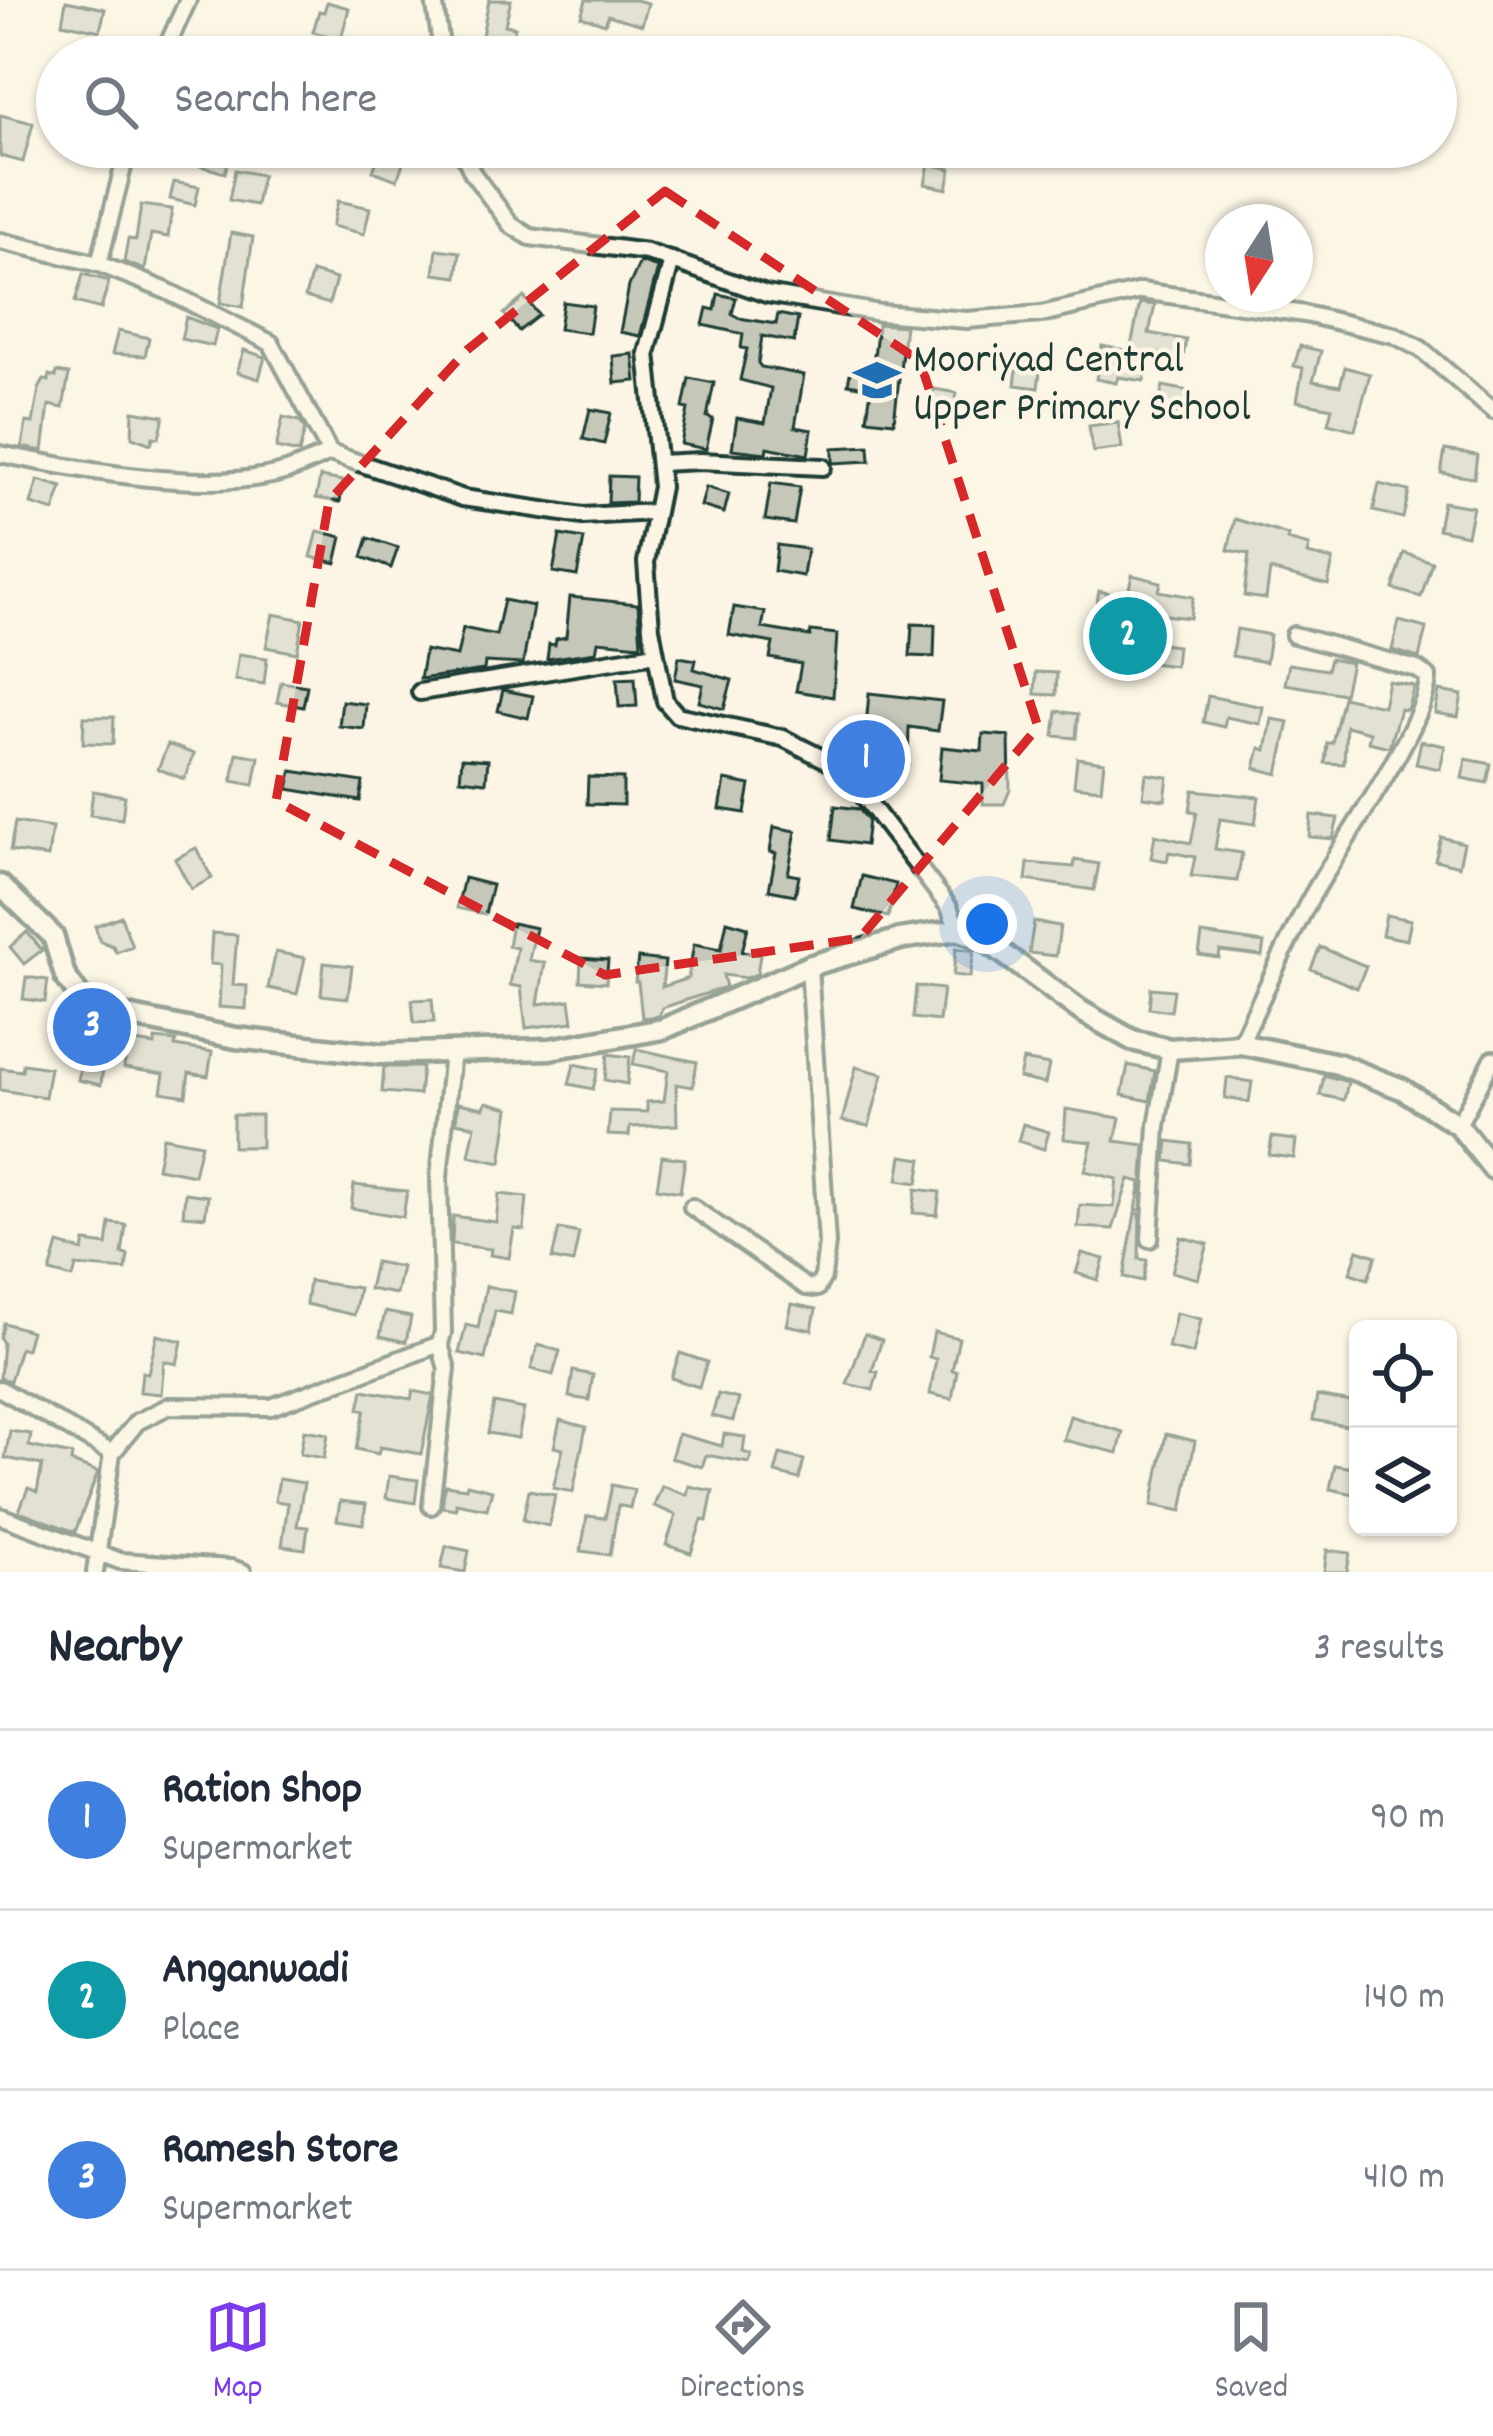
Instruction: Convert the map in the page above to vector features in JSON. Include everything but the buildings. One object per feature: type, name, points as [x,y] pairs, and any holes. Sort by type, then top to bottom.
[{"type":"main road","points":[[0,885],[53,936],[65,976],[88,1008],[236,1038],[380,1054],[550,1049],[663,1030],[809,967],[900,939],[958,930],[985,940],[1081,1011],[1132,1040],[1170,1049],[1240,1043],[1337,1064],[1402,1089],[1458,1125],[1493,1169]]},
{"type":"street","points":[[172,36],[188,0]]},
{"type":"street","points":[[434,0],[440,36]]},
{"type":"street","points":[[99,264],[123,168]]},
{"type":"street","points":[[470,168],[517,232],[647,252],[766,294],[880,313],[968,320],[1041,314],[1142,291],[1305,314],[1394,335],[1420,349],[1493,411]]},
{"type":"street","points":[[0,241],[99,264],[271,343],[330,453]]},
{"type":"street","points":[[672,260],[647,353],[662,487],[646,562],[664,701],[671,712],[783,737],[842,768],[949,908],[958,930]]},
{"type":"street","points":[[0,454],[146,478],[226,479],[284,472],[330,453],[463,498],[583,516],[656,512]]},
{"type":"street","points":[[658,463],[823,467]]},
{"type":"street","points":[[1240,1043],[1308,902],[1407,737],[1428,692],[1429,676],[1417,669],[1294,635]]},
{"type":"street","points":[[420,692],[656,654]]},
{"type":"street","points":[[692,1207],[806,1287],[817,1288],[827,1243],[809,967]]},
{"type":"street","points":[[1150,1239],[1157,1126],[1170,1049]]},
{"type":"street","points":[[431,1507],[448,1369],[440,1344],[439,1177],[452,1053]]},
{"type":"street","points":[[1458,1125],[1493,1058]]},
{"type":"street","points":[[95,1572],[112,1453],[137,1422],[169,1406],[272,1407],[440,1344]]},
{"type":"street","points":[[0,1389],[112,1453]]},
{"type":"street","points":[[0,1516],[120,1561],[243,1572]]},
{"type":"highlighted area","points":[[665,191],[920,361],[1038,727],[860,938],[605,975],[276,801],[329,501],[467,350]]},
{"type":"place","name":"Mooriyad Central Upper Primary School","points":[[877,380]]},
{"type":"place","name":"Anganwadi","points":[[1128,636]]},
{"type":"place","name":"Ration Shop","points":[[866,759]]},
{"type":"place","name":"Ramesh Store","points":[[92,1027]]}]
